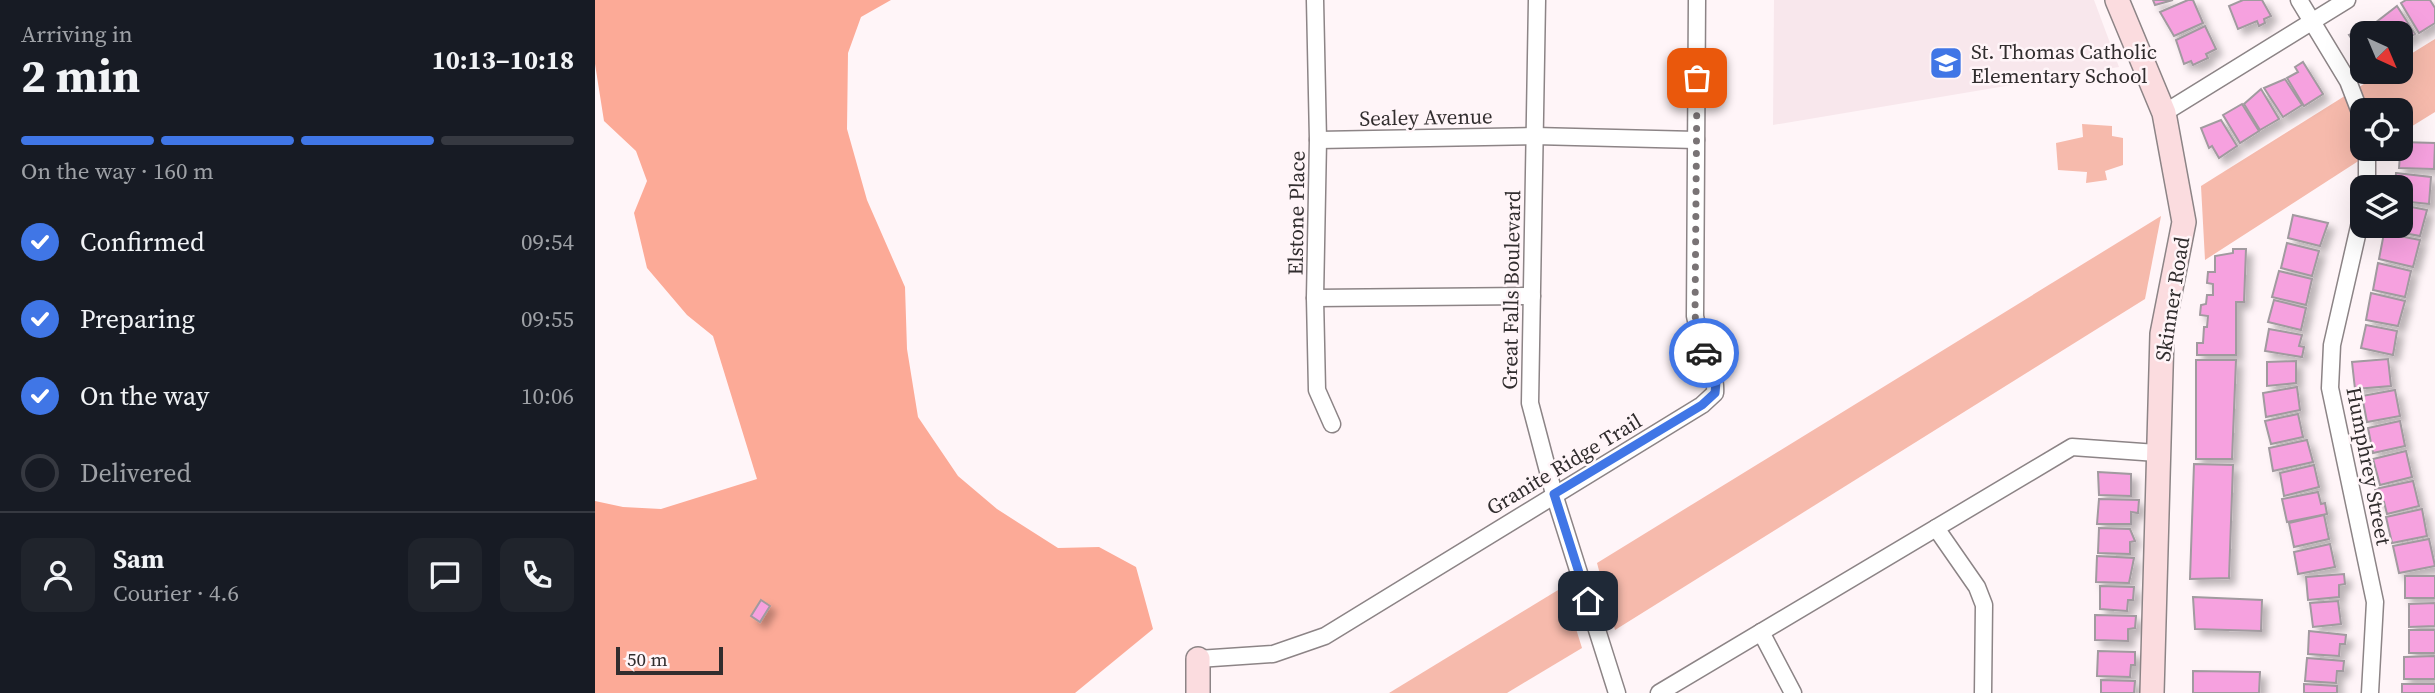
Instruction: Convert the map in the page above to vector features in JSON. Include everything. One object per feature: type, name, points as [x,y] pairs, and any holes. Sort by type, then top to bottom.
[{"type":"street","name":"Elstone Place","points":[[1315,0],[1318,140],[1315,298],[1317,390],[1332,424]]},
{"type":"street","name":"Great Falls Boulevard","points":[[1537,0],[1530,403],[1554,494],[1617,693]]},
{"type":"street","name":"Granite Ridge Trail","points":[[1198,659],[1273,654],[1325,636],[1702,405],[1715,393],[1716,382],[1699,340],[1695,316],[1697,0]]},
{"type":"street","name":"Skinner Road","points":[[2117,0],[2164,113],[2185,222],[2162,334],[2152,693]]},
{"type":"street","points":[[2299,0],[2348,81],[2355,98]]},
{"type":"street","points":[[2164,113],[2347,0]]},
{"type":"street","name":"Sealey Avenue","points":[[1318,140],[1535,136]]},
{"type":"street","points":[[1535,136],[1696,140]]},
{"type":"street","name":"Humphrey Street","points":[[2356,238],[2332,345],[2330,388],[2375,602],[2370,693]]},
{"type":"street","points":[[1315,298],[1532,296]]},
{"type":"street","points":[[1659,693],[2072,447],[2157,453]]},
{"type":"street","points":[[1936,528],[1977,587],[1984,605],[1983,693]]},
{"type":"street","points":[[1761,632],[1793,693]]},
{"type":"street","points":[[1198,659],[1198,693]]},
{"type":"shaded area","points":[[595,0],[891,0],[861,17],[848,53],[847,129],[867,200],[905,287],[907,349],[918,417],[958,476],[997,509],[1058,548],[1099,547],[1136,567],[1153,629],[1075,693],[595,693],[595,501],[623,507],[661,509],[757,479],[713,336],[687,315],[647,268],[634,213],[647,181],[636,151],[604,121],[595,64]]},
{"type":"shaded area","name":"St. Thomas Catholic Elementary School","points":[[1774,0],[2094,0],[2119,67],[1773,125]]},
{"type":"shaded area","points":[[2435,39],[2435,112],[2413,126],[2413,98],[2350,98],[2350,161],[2358,161],[2205,260],[2201,186],[2364,84],[2413,84],[2413,53]]},
{"type":"shaded area","points":[[2082,124],[2112,126],[2112,136],[2123,138],[2123,165],[2105,171],[2107,180],[2086,183],[2087,172],[2058,170],[2056,143],[2083,137]]},
{"type":"shaded area","points":[[2161,216],[2145,299],[1615,630],[1597,563]]},
{"type":"shaded area","points":[[1563,587],[1582,648],[1507,693],[1389,693]]},
{"type":"building","points":[[2153,0],[2173,0],[2155,5]]},
{"type":"building","points":[[2193,0],[2203,23],[2174,36],[2160,12]]},
{"type":"building","points":[[2243,0],[2262,0],[2271,16],[2264,19],[2265,23],[2259,26],[2257,21],[2238,29],[2229,6]]},
{"type":"building","points":[[2406,0],[2430,0],[2435,8],[2435,23],[2419,33],[2401,3]]},
{"type":"building","points":[[2397,6],[2407,21],[2378,21]]},
{"type":"building","points":[[2205,26],[2216,49],[2206,54],[2208,58],[2193,65],[2191,61],[2184,64],[2176,40]]},
{"type":"building","points":[[2303,62],[2323,94],[2304,106],[2287,78],[2298,72],[2295,67]]},
{"type":"building","points":[[2285,79],[2302,105],[2283,117],[2264,88]]},
{"type":"building","points":[[2261,89],[2279,119],[2260,130],[2244,104]]},
{"type":"building","points":[[2242,104],[2259,131],[2240,143],[2223,115]]},
{"type":"building","points":[[2221,120],[2237,146],[2219,158],[2212,146],[2209,148],[2201,128]]},
{"type":"building","points":[[2413,142],[2435,143],[2434,169],[2399,168],[2400,161],[2413,161]]},
{"type":"building","points":[[2396,173],[2431,177],[2429,204],[2413,202],[2413,175]]},
{"type":"building","points":[[2413,207],[2427,210],[2420,236],[2413,235]]},
{"type":"building","points":[[2293,215],[2328,223],[2320,246],[2288,238]]},
{"type":"building","points":[[2383,238],[2420,240],[2413,267],[2379,259]]},
{"type":"building","points":[[2287,243],[2319,251],[2312,276],[2281,268]]},
{"type":"building","points":[[2233,249],[2246,249],[2244,302],[2236,302],[2236,355],[2197,355],[2197,343],[2203,343],[2208,316],[2200,315],[2201,305],[2206,304],[2207,295],[2213,295],[2213,284],[2207,283],[2208,272],[2215,272],[2215,256],[2233,253]]},
{"type":"building","points":[[2378,263],[2411,271],[2405,297],[2373,290]]},
{"type":"building","points":[[2279,271],[2312,279],[2306,305],[2272,297]]},
{"type":"building","points":[[2371,293],[2405,301],[2398,326],[2366,320]]},
{"type":"building","points":[[2274,300],[2306,308],[2301,330],[2268,322]]},
{"type":"building","points":[[2366,325],[2397,331],[2393,355],[2361,348]]},
{"type":"building","points":[[2269,329],[2302,335],[2299,346],[2304,347],[2302,357],[2265,351]]},
{"type":"building","points":[[2388,359],[2391,386],[2355,389],[2352,362]]},
{"type":"building","points":[[2196,360],[2236,360],[2232,459],[2196,459]]},
{"type":"building","points":[[2296,361],[2296,383],[2267,386],[2267,362]]},
{"type":"building","points":[[2297,387],[2300,410],[2266,417],[2263,393]]},
{"type":"building","points":[[2395,390],[2400,416],[2367,422],[2362,396]]},
{"type":"building","points":[[2298,414],[2303,437],[2271,444],[2265,421]]},
{"type":"building","points":[[2400,421],[2405,446],[2373,453],[2368,428]]},
{"type":"building","points":[[2307,440],[2313,462],[2273,471],[2269,448]]},
{"type":"building","points":[[2406,451],[2412,477],[2380,485],[2373,459]]},
{"type":"building","points":[[2194,464],[2233,465],[2229,578],[2190,579]]},
{"type":"building","points":[[2314,465],[2319,487],[2284,496],[2280,473]]},
{"type":"building","points":[[2098,472],[2131,474],[2131,496],[2099,495]]},
{"type":"building","points":[[2413,481],[2419,506],[2387,514],[2384,502],[2379,503],[2375,489]]},
{"type":"building","points":[[2318,492],[2321,504],[2325,503],[2327,514],[2287,522],[2282,499]]},
{"type":"building","points":[[2099,499],[2139,500],[2138,513],[2131,512],[2131,524],[2097,524]]},
{"type":"building","points":[[2422,509],[2427,536],[2392,543],[2386,517]]},
{"type":"building","points":[[2324,515],[2329,539],[2294,547],[2289,523]]},
{"type":"building","points":[[2099,528],[2130,529],[2135,541],[2130,542],[2130,554],[2098,553]]},
{"type":"building","points":[[2429,539],[2435,566],[2399,573],[2393,546]]},
{"type":"building","points":[[2330,544],[2335,567],[2298,574],[2294,552]]},
{"type":"building","points":[[2097,556],[2134,558],[2129,583],[2096,582]]},
{"type":"building","points":[[2344,574],[2345,584],[2339,585],[2339,597],[2308,600],[2306,577]]},
{"type":"building","points":[[2405,576],[2435,576],[2435,598],[2405,598]]},
{"type":"building","points":[[2100,586],[2134,587],[2133,600],[2128,600],[2127,611],[2100,609]]},
{"type":"building","points":[[2193,597],[2262,600],[2261,631],[2195,629]]},
{"type":"building","points":[[761,600],[770,606],[760,622],[751,616]]},
{"type":"building","points":[[2338,601],[2341,624],[2313,627],[2310,603]]},
{"type":"building","points":[[2435,603],[2435,626],[2409,627],[2409,604]]},
{"type":"building","points":[[2095,615],[2136,616],[2135,628],[2128,629],[2128,641],[2095,640]]},
{"type":"building","points":[[2409,630],[2435,630],[2435,653],[2409,653]]},
{"type":"building","points":[[2309,631],[2346,635],[2345,644],[2340,644],[2339,656],[2308,654]]},
{"type":"building","points":[[2098,651],[2135,652],[2135,665],[2131,665],[2130,677],[2097,676]]},
{"type":"building","points":[[2435,656],[2435,679],[2404,679],[2404,657]]},
{"type":"building","points":[[2307,658],[2344,661],[2343,671],[2337,671],[2336,683],[2305,681]]},
{"type":"building","points":[[2193,671],[2260,672],[2259,693],[2193,693]]},
{"type":"building","points":[[2101,680],[2135,681],[2134,693],[2101,693]]},
{"type":"building","points":[[2304,684],[2337,686],[2337,693],[2304,693]]},
{"type":"building","points":[[2402,684],[2435,684],[2435,693],[2402,693]]},
{"type":"way so far","points":[[1697,78],[1695,316],[1704,353]]},
{"type":"place","name":"St. Thomas Catholic Elementary School","points":[[1946,63]]},
{"type":"route","points":[[1588,601],[1554,494],[1702,405],[1715,393],[1716,382],[1704,353]]}]
